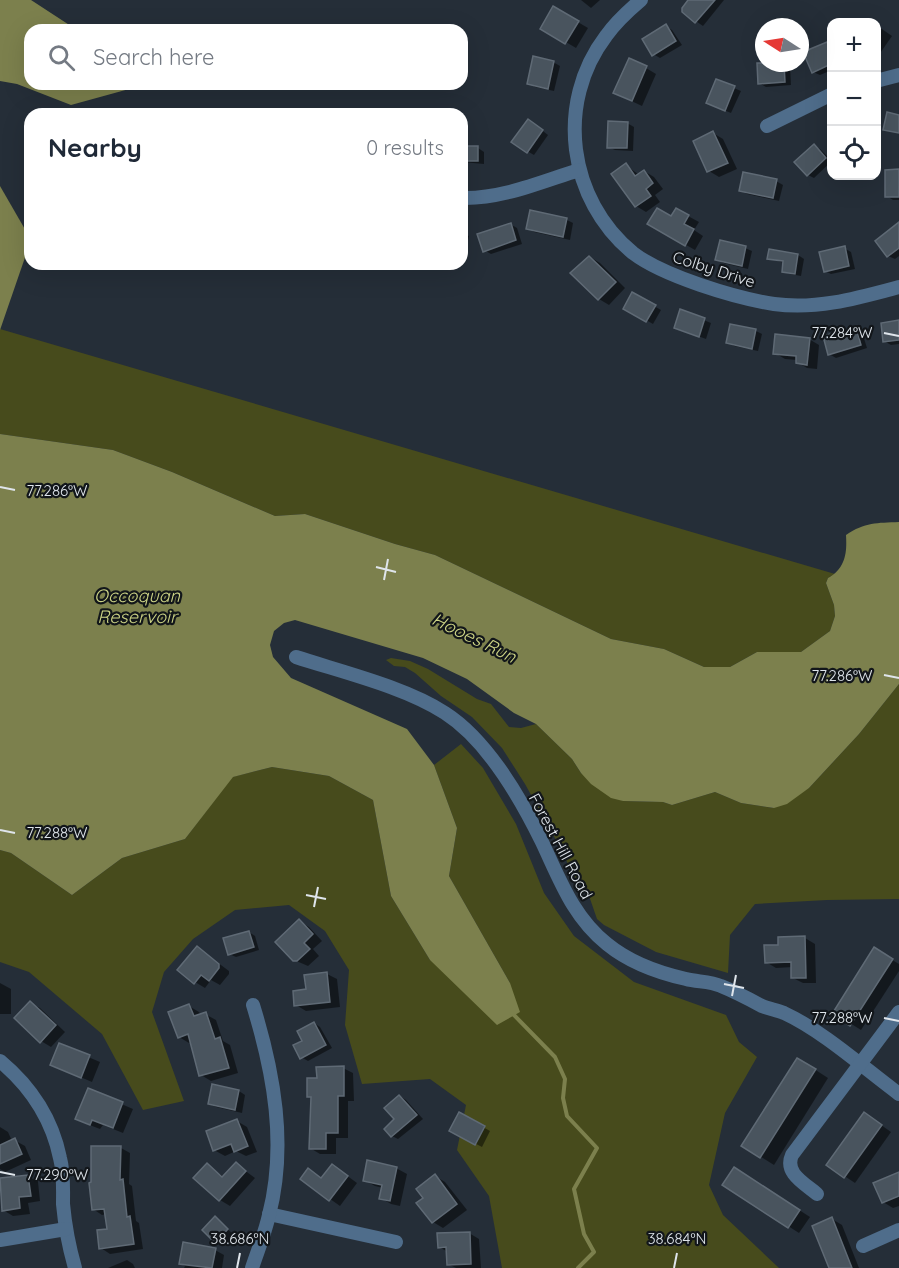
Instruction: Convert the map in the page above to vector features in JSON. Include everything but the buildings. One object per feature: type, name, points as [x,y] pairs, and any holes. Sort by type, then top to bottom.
[{"type":"street","name":"Colby Drive","points":[[641,0],[623,15],[606,35],[586,70],[575,108],[574,130],[579,170],[595,208],[618,238],[633,253],[670,274],[750,299],[775,304],[801,306],[846,301],[899,286]]},
{"type":"street","points":[[881,80],[899,75]]},
{"type":"street","points":[[768,126],[827,96]]},
{"type":"street","points":[[468,197],[510,192],[579,170]]},
{"type":"street","name":"Forest Hill Road","points":[[296,657],[421,700],[445,713],[463,727],[493,761],[520,802],[576,911],[592,931],[608,945],[639,963],[659,971],[685,979],[717,984],[748,997],[764,1007],[784,1013],[827,1040],[899,1094]]},
{"type":"street","points":[[252,1268],[269,1214],[277,1155],[273,1079],[253,1005]]},
{"type":"street","points":[[817,1194],[792,1173],[789,1161],[899,1012]]},
{"type":"street","points":[[0,1061],[19,1078],[33,1096],[54,1136],[63,1180],[66,1229],[75,1268]]},
{"type":"street","points":[[269,1214],[396,1242]]},
{"type":"street","points":[[0,1240],[66,1229]]},
{"type":"street","points":[[863,1246],[899,1230]]},
{"type":"shaded area","points":[[0,329],[835,574],[828,578],[826,583],[834,605],[835,616],[830,631],[801,652],[757,652],[730,667],[704,667],[664,649],[611,639],[435,555],[305,514],[275,516],[172,472],[113,450],[0,434]]},
{"type":"shaded area","points":[[391,658],[410,661],[428,669],[477,699],[491,704],[509,727],[521,728],[536,724],[572,759],[581,773],[623,801],[663,802],[672,805],[715,792],[741,803],[773,808],[809,788],[859,734],[899,684],[899,899],[755,904],[730,935],[728,973],[656,952],[604,925],[597,919],[587,890],[573,875],[525,784],[502,748],[472,717],[441,696],[415,673],[405,667],[394,666],[386,660]]},
{"type":"shaded area","points":[[461,744],[483,768],[516,824],[544,893],[574,936],[634,982],[726,1015],[739,1042],[757,1057],[725,1113],[709,1185],[723,1215],[779,1268],[502,1268],[489,1196],[457,1150],[466,1105],[430,1079],[362,1084],[345,1025],[349,970],[325,931],[289,905],[235,910],[193,939],[164,972],[152,1012],[184,1101],[143,1110],[102,1034],[29,972],[0,962],[0,850],[11,853],[72,895],[122,858],[185,839],[232,777],[272,767],[329,776],[373,800],[391,896],[430,960],[510,983],[449,876],[457,828],[434,765]]},
{"type":"water","points":[[0,0],[31,0],[68,24],[24,24],[24,87],[0,81]]},
{"type":"water","points":[[32,90],[125,90],[71,105]]},
{"type":"water","points":[[0,186],[24,228],[24,260],[0,330]]},
{"type":"water","name":"Occoquan Reservoir","points":[[0,434],[113,450],[172,472],[275,516],[305,514],[435,555],[611,639],[664,649],[704,667],[730,667],[757,652],[801,652],[830,631],[835,616],[834,605],[826,583],[842,564],[846,535],[865,525],[899,522],[899,684],[859,734],[809,788],[787,804],[774,808],[741,803],[715,792],[672,805],[663,802],[623,801],[611,798],[591,784],[572,759],[536,724],[514,713],[467,679],[423,658],[295,620],[284,623],[274,631],[270,645],[273,657],[291,678],[407,729],[434,765],[457,828],[449,876],[510,983],[520,1012],[497,1025],[430,960],[391,896],[373,800],[329,776],[272,767],[233,777],[185,839],[122,858],[72,895],[11,853],[0,850]]},
{"type":"waterway","points":[[512,1013],[555,1057],[565,1079],[563,1098],[567,1116],[597,1148],[574,1189],[584,1234],[594,1252],[578,1268]]},
{"type":"water label","name":"Hooes Run","points":[[474,638]]}]
